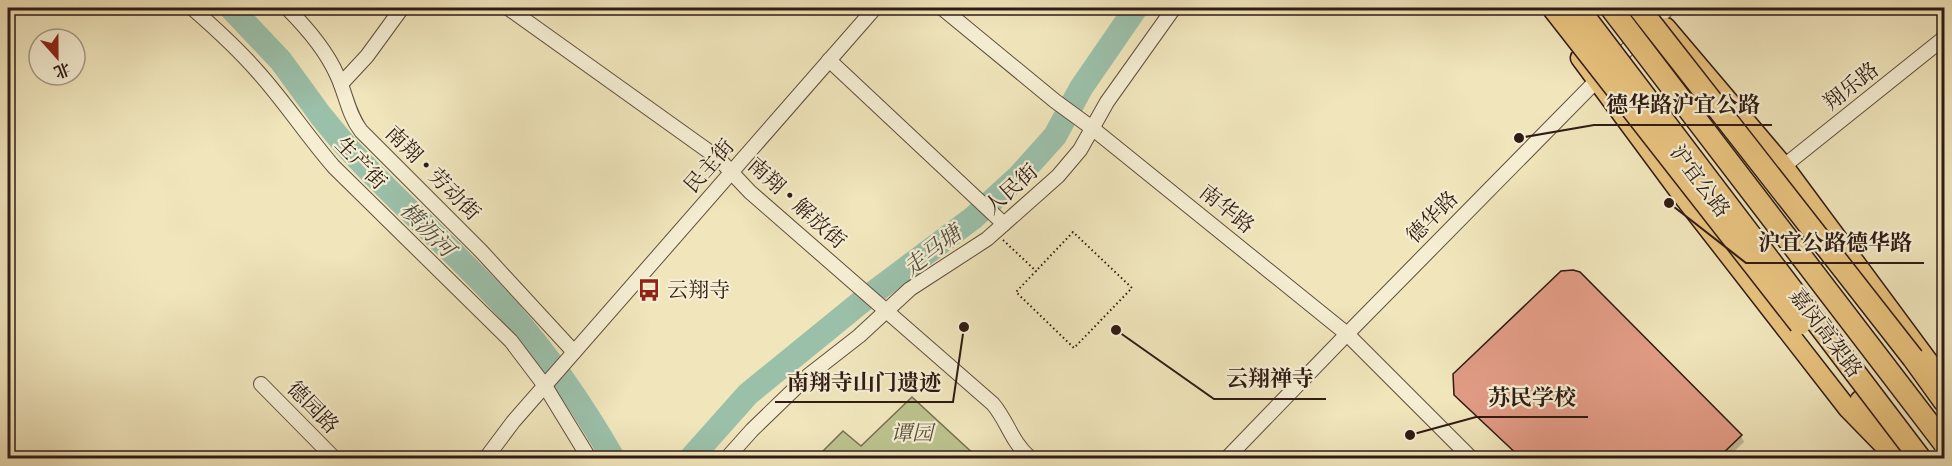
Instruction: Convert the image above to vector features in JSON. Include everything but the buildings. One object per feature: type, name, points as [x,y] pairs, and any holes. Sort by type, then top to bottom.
[{"type":"highway","points":[[1553,8],[1904,459]]},
{"type":"highway","name":"嘉闵高架路","points":[[1578,8],[1920,459]]},
{"type":"highway","name":"嘉闵高架路","points":[[1611,8],[1944,443]]},
{"type":"highway","points":[[1639,8],[1913,358],[1944,401]]},
{"type":"main road","name":"沪宜公路","points":[[1544,8],[1680,193],[1848,409],[1897,459]]},
{"type":"main road","points":[[1659,11],[1784,166],[1944,382]]},
{"type":"street","name":"生产街","points":[[192,8],[237,49],[259,73],[310,141],[334,167],[511,341],[545,386],[589,459]]},
{"type":"street","name":"南翔 • 劳动街","points":[[287,8],[321,47],[341,84],[350,113],[361,130],[481,251],[574,352]]},
{"type":"street","points":[[341,84],[367,56],[402,8]]},
{"type":"street","name":"南翔 • 解放街","points":[[508,8],[718,158],[750,192],[993,404],[1013,440],[1030,459]]},
{"type":"street","name":"民主街","points":[[545,386],[875,8]]},
{"type":"street","name":"南华路","points":[[942,8],[1347,334],[1471,459]]},
{"type":"street","name":"人民街","points":[[727,459],[795,387],[926,278],[1051,183],[1072,161],[1087,140],[1086,124],[1119,84],[1174,8]]},
{"type":"street","name":"德华路","points":[[1227,459],[1596,81],[1659,11]]},
{"type":"street","name":"翔乐路","points":[[1784,166],[1944,38]]},
{"type":"street","points":[[829,60],[982,203],[998,224]]},
{"type":"street","name":"德园路","points":[[261,384],[334,459]]},
{"type":"street","points":[[486,459],[545,386]]},
{"type":"path","points":[[998,224],[1036,271]]},
{"type":"path","points":[[1073,232],[1132,288],[1074,348],[1016,292],[1036,271],[1073,232]]},
{"type":"green space","name":"谭园","points":[[912,397],[978,458],[816,458],[843,431],[861,446]]},
{"type":"waterway","name":"横沥河","points":[[231,8],[281,61],[345,145],[468,268],[523,327],[565,382],[613,458]]},
{"type":"waterway","name":"走马塘","points":[[691,458],[748,394],[861,302],[973,218],[1019,176],[1055,136],[1081,88],[1136,8]]},
{"type":"place","name":"德华路沪宜公路","points":[[1519,138]]},
{"type":"place","name":"沪宜公路德华路","points":[[1669,203]]},
{"type":"place","name":"云翔寺","points":[[649,290]]},
{"type":"place","name":"南翔寺山门遗迹","points":[[964,327]]},
{"type":"place","name":"云翔禅寺","points":[[1116,330]]},
{"type":"place","name":"苏民学校","points":[[1410,435]]}]
